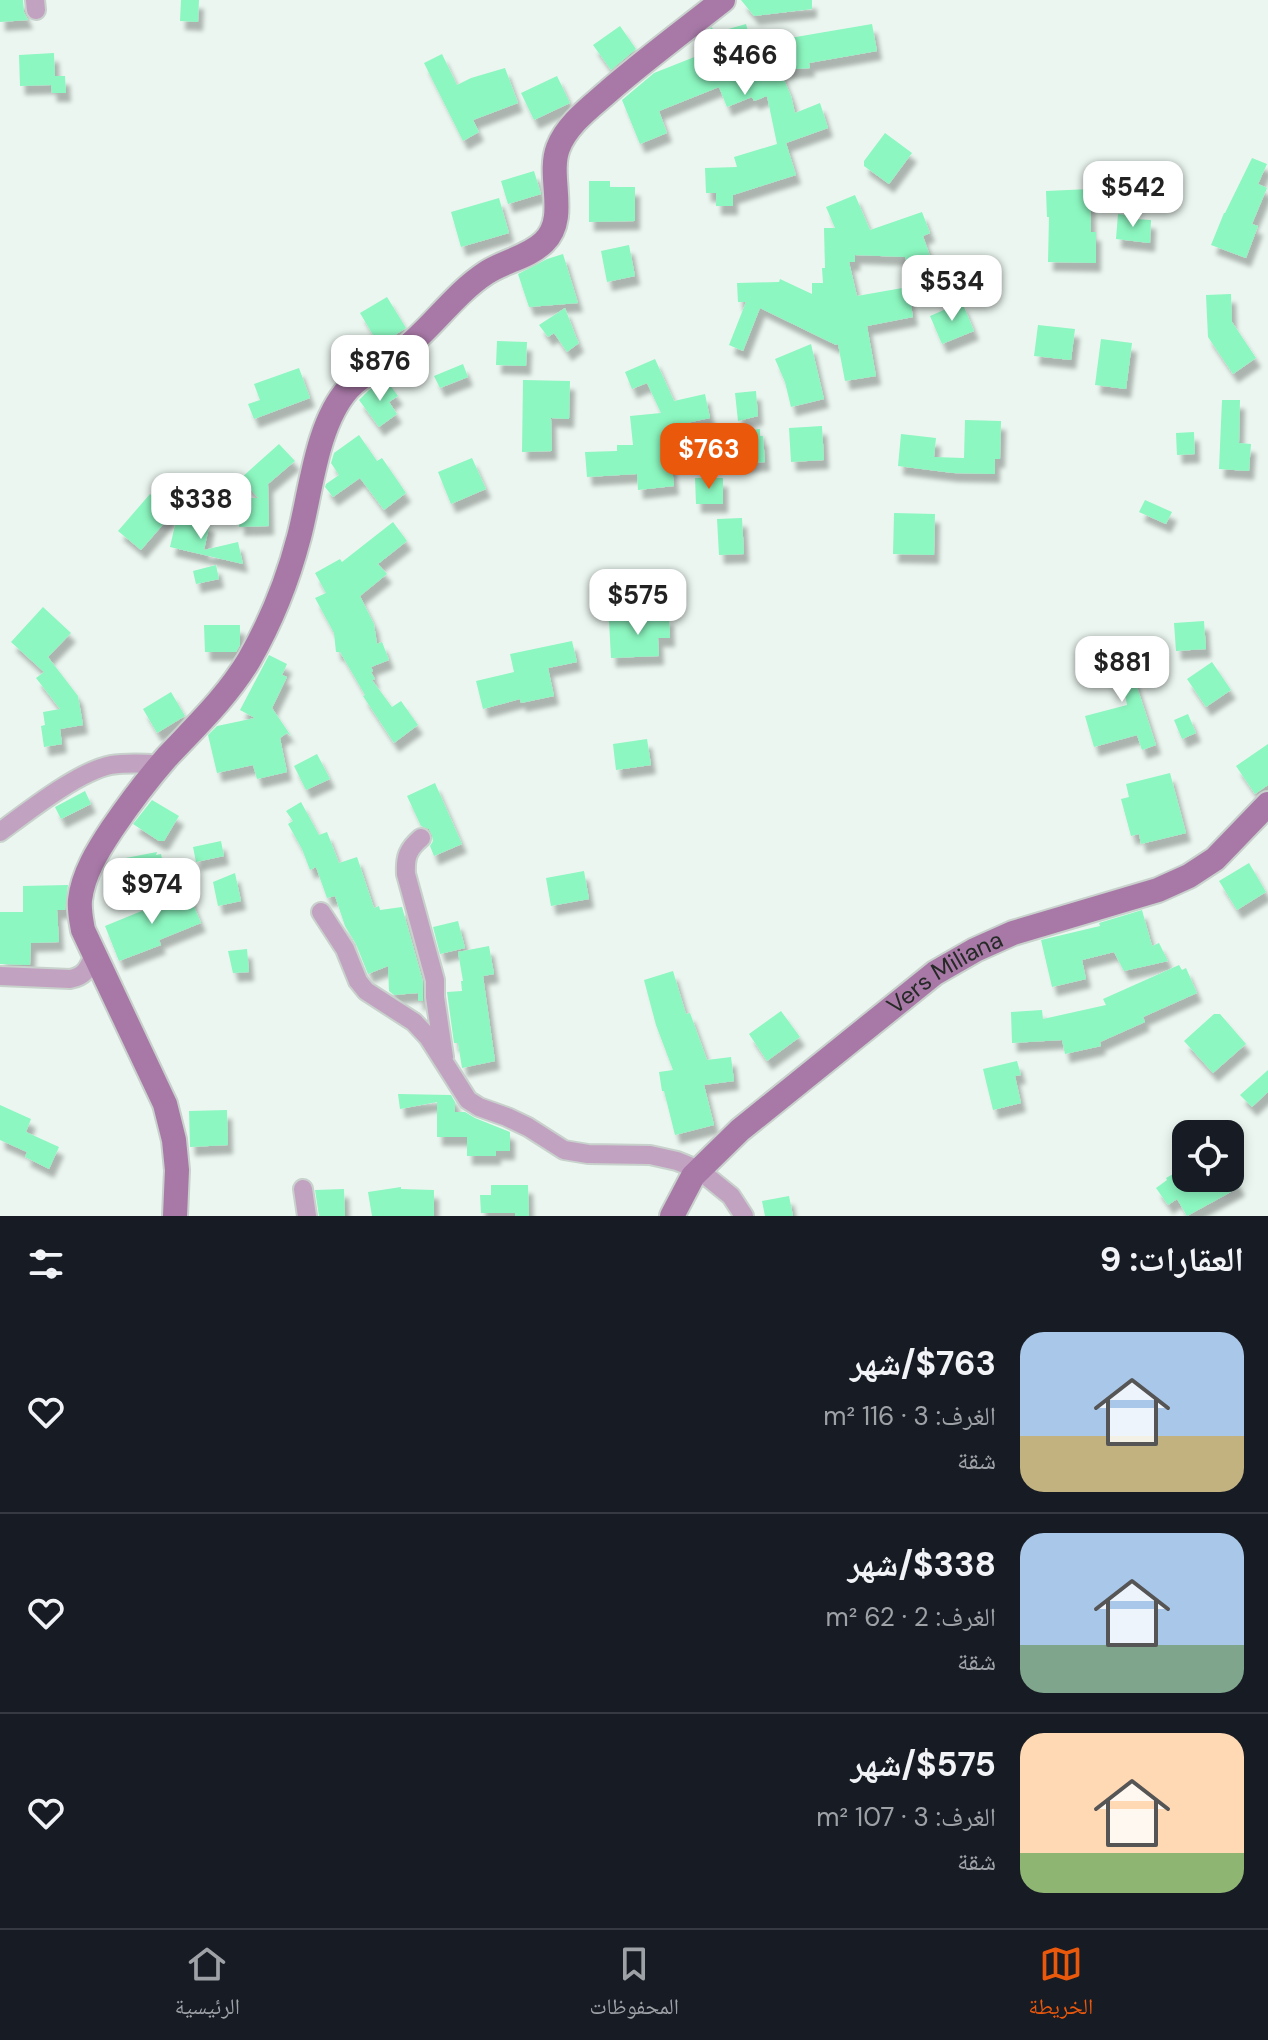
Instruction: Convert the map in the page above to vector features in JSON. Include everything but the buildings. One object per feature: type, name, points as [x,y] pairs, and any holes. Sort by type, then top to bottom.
[{"type":"main road","points":[[175,1216],[177,1170],[174,1140],[165,1104],[83,930],[80,896],[89,867],[141,787],[231,687],[249,660],[278,600],[292,558],[327,426],[348,389],[366,373],[403,351],[480,277],[534,250],[546,240],[553,229],[556,213],[557,150],[565,136],[582,115],[627,76],[723,0]]},
{"type":"main road","name":"Vers Miliana","points":[[672,1216],[693,1176],[740,1130],[935,973],[1013,933],[1158,890],[1189,876],[1215,859],[1268,804]]},
{"type":"street","points":[[0,832],[89,772],[126,763],[161,764]]},
{"type":"street","points":[[421,838],[410,847],[405,859],[406,874],[435,980],[445,1064]]},
{"type":"street","points":[[321,912],[345,949],[358,981],[366,991],[414,1022],[428,1037],[468,1100],[528,1127],[564,1150],[588,1154],[650,1155],[699,1170],[731,1196],[744,1216]]},
{"type":"street","points":[[0,976],[80,977],[94,955]]},
{"type":"street","points":[[303,1189],[307,1216]]}]
